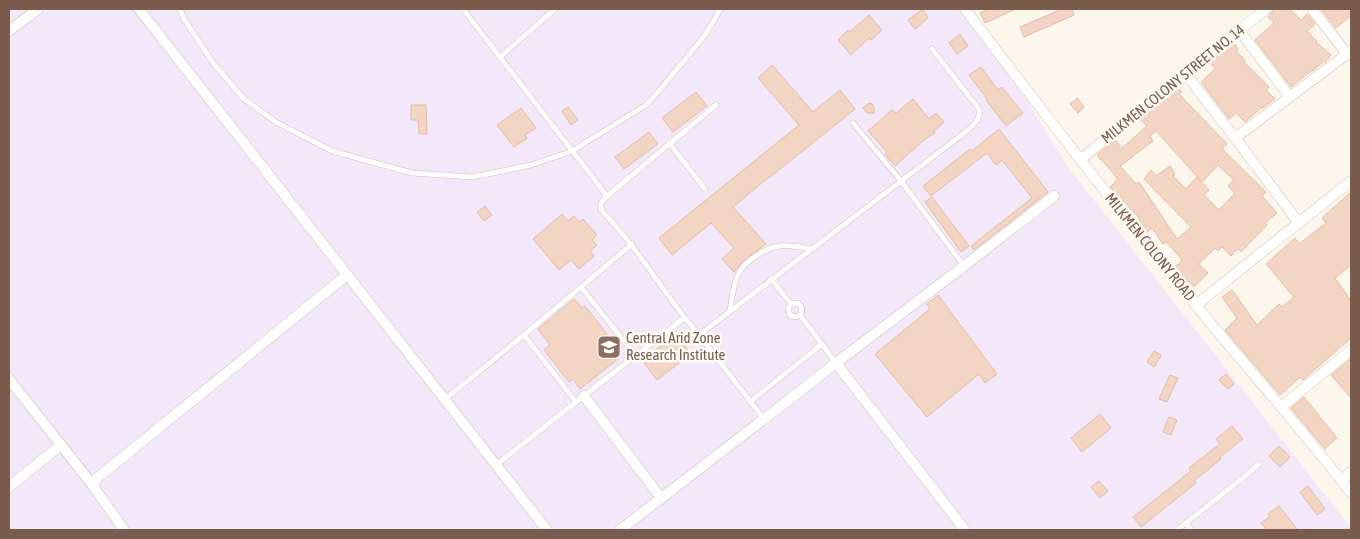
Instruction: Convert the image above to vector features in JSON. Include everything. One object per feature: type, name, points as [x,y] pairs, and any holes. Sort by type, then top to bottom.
[{"type":"street","points":[[9,31],[38,9]]},
{"type":"street","points":[[139,9],[547,530]]},
{"type":"street","name":"MILKMEN COLONY ROAD","points":[[965,9],[1080,160],[1196,305],[1351,493]]},
{"type":"street","name":"MILKMEN COLONY STREET NO. 14","points":[[1080,160],[1184,73],[1266,9]]},
{"type":"street","points":[[1235,138],[1349,52],[1312,9]]},
{"type":"street","points":[[1239,30],[1290,96]]},
{"type":"street","points":[[1184,73],[1299,223]]},
{"type":"street","points":[[1196,305],[1351,181]]},
{"type":"street","points":[[620,530],[1054,196]]},
{"type":"street","points":[[91,483],[347,275]]},
{"type":"street","points":[[1281,406],[1351,350]]},
{"type":"street","points":[[836,363],[965,530]]},
{"type":"street","points":[[9,379],[91,483],[124,530]]},
{"type":"street","points":[[580,399],[661,498]]},
{"type":"street","points":[[9,487],[61,445]]},
{"type":"street","points":[[1341,480],[1351,472]]},
{"type":"lane","points":[[180,9],[184,19],[214,64],[244,98],[276,122],[332,151],[412,173],[473,177],[531,165],[572,151],[646,105],[707,32],[720,9]]},
{"type":"lane","points":[[463,9],[607,196]]},
{"type":"lane","points":[[500,57],[555,9]]},
{"type":"lane","points":[[699,335],[974,124],[980,115],[979,109],[932,50]]},
{"type":"lane","points":[[716,105],[607,196],[601,203],[602,210],[632,244],[684,318],[765,420]]},
{"type":"lane","points":[[853,123],[901,180],[964,266]]},
{"type":"lane","points":[[669,144],[704,189]]},
{"type":"lane","points":[[444,400],[632,244]]},
{"type":"lane","points":[[730,311],[738,273],[742,267],[760,253],[777,246],[790,245],[811,249]]},
{"type":"lane","points":[[772,279],[791,304]]},
{"type":"lane","points":[[581,287],[636,356]]},
{"type":"lane","points":[[791,304],[788,309],[790,315],[795,317],[800,315]]},
{"type":"lane","points":[[791,304],[801,306],[802,311],[800,315]]},
{"type":"lane","points":[[800,315],[836,363]]},
{"type":"lane","points":[[496,465],[684,318]]},
{"type":"lane","points":[[524,335],[580,399]]},
{"type":"lane","points":[[751,401],[822,344]]},
{"type":"lane","points":[[1176,530],[1259,464]]},
{"type":"lane","points":[[1186,523],[1191,530]]},
{"type":"shaded area","name":"Central Arid Zone Research Institute","points":[[9,9],[970,9],[1068,167],[1351,530],[9,530]]},
{"type":"building","points":[[923,9],[928,18],[915,29],[908,20]]},
{"type":"building","points":[[989,9],[1016,9],[985,23],[980,13]]},
{"type":"building","points":[[1062,9],[1072,9],[1074,15],[1024,37],[1020,27]]},
{"type":"building","points":[[1273,9],[1290,9],[1301,20],[1307,14],[1315,24],[1307,31],[1331,55],[1325,62],[1291,87],[1255,40],[1274,23],[1268,17]]},
{"type":"building","points":[[1321,9],[1347,9],[1351,15],[1336,28]]},
{"type":"building","points":[[869,15],[882,30],[871,40],[869,38],[851,55],[838,40],[848,30],[850,32]]},
{"type":"building","points":[[960,34],[968,46],[957,54],[949,43]]},
{"type":"building","points":[[1234,43],[1244,62],[1269,87],[1266,90],[1275,99],[1262,107],[1245,122],[1236,113],[1229,119],[1201,82],[1215,69],[1210,62]]},
{"type":"building","points":[[772,65],[813,112],[840,90],[855,109],[733,207],[766,244],[743,261],[734,272],[722,259],[734,248],[711,223],[672,255],[659,238],[799,125],[758,78]]},
{"type":"building","points":[[981,67],[998,90],[1002,87],[1023,113],[1006,126],[969,75]]},
{"type":"building","points":[[1178,88],[1182,92],[1179,94],[1227,144],[1222,149],[1266,192],[1262,196],[1277,213],[1265,223],[1267,225],[1241,252],[1238,249],[1231,256],[1222,247],[1218,251],[1215,248],[1199,264],[1208,273],[1194,287],[1175,267],[1182,260],[1167,242],[1163,244],[1152,228],[1146,233],[1137,221],[1140,219],[1110,187],[1118,179],[1097,155],[1115,140],[1122,148],[1147,126],[1140,119]],"holes":[[[1156,131],[1202,182],[1218,165],[1234,180],[1228,186],[1235,193],[1219,210],[1204,195],[1209,190],[1197,177],[1186,189],[1173,176],[1175,174],[1170,166],[1156,176],[1151,170],[1144,179],[1191,227],[1177,239],[1139,182],[1136,184],[1120,166],[1153,141],[1150,136]]]},
{"type":"building","points":[[696,92],[707,106],[673,132],[662,118]]},
{"type":"building","points":[[1077,98],[1084,107],[1078,113],[1070,104]]},
{"type":"building","points":[[913,99],[929,119],[936,113],[944,122],[934,131],[935,133],[925,139],[895,166],[885,154],[887,152],[868,131],[892,110],[896,113]]},
{"type":"building","points":[[869,103],[874,106],[874,113],[867,113],[863,108]]},
{"type":"building","points":[[411,105],[426,105],[427,134],[419,134],[418,120],[411,120]]},
{"type":"building","points":[[568,107],[578,120],[571,125],[562,111]]},
{"type":"building","points":[[521,108],[536,128],[525,135],[527,138],[514,147],[497,125]]},
{"type":"building","points":[[999,129],[1048,192],[974,250],[971,246],[1032,198],[1002,160],[996,165],[987,153],[931,196],[923,186]]},
{"type":"building","points":[[649,132],[658,144],[624,169],[615,157]]},
{"type":"building","points":[[1351,192],[1351,265],[1335,278],[1351,301],[1351,338],[1303,380],[1300,377],[1280,395],[1225,330],[1237,318],[1222,297],[1232,290],[1257,325],[1279,304],[1282,307],[1294,297],[1266,264],[1295,238],[1299,244],[1326,223],[1322,218]]},
{"type":"building","points":[[932,197],[969,246],[961,252],[925,202]]},
{"type":"building","points":[[485,206],[492,215],[484,221],[477,212]]},
{"type":"building","points":[[562,214],[568,221],[574,216],[579,222],[583,219],[597,235],[592,240],[597,245],[590,251],[594,256],[579,269],[571,260],[559,270],[533,239]]},
{"type":"building","points":[[938,295],[997,374],[985,383],[979,374],[927,417],[875,354],[930,309],[927,304]]},
{"type":"building","points":[[574,299],[582,308],[585,306],[618,348],[612,352],[618,359],[580,389],[573,379],[569,382],[544,350],[550,345],[538,329]]},
{"type":"building","points":[[676,334],[691,354],[657,380],[642,360]]},
{"type":"building","points":[[1154,351],[1161,355],[1154,367],[1147,362]]},
{"type":"building","points":[[1351,359],[1351,398],[1331,375]]},
{"type":"building","points":[[1226,374],[1234,384],[1228,389],[1219,380]]},
{"type":"building","points":[[1170,375],[1178,378],[1167,402],[1159,399]]},
{"type":"building","points":[[1304,397],[1337,438],[1325,449],[1291,408]]},
{"type":"building","points":[[1100,414],[1111,428],[1082,452],[1071,438]]},
{"type":"building","points":[[1169,417],[1177,420],[1171,435],[1163,432]]},
{"type":"building","points":[[1232,426],[1243,439],[1194,481],[1196,483],[1141,527],[1133,517],[1191,471],[1189,468],[1220,444],[1216,439]]},
{"type":"building","points":[[1279,446],[1290,457],[1280,467],[1269,456]]},
{"type":"building","points":[[1099,481],[1108,491],[1100,498],[1091,487]]},
{"type":"building","points":[[1308,486],[1325,509],[1317,515],[1300,492]]},
{"type":"building","points":[[1279,506],[1298,530],[1267,530],[1261,523],[1270,516],[1268,514]]},
{"type":"place","name":"Central Arid Zone Research Institute","points":[[609,347]]}]
